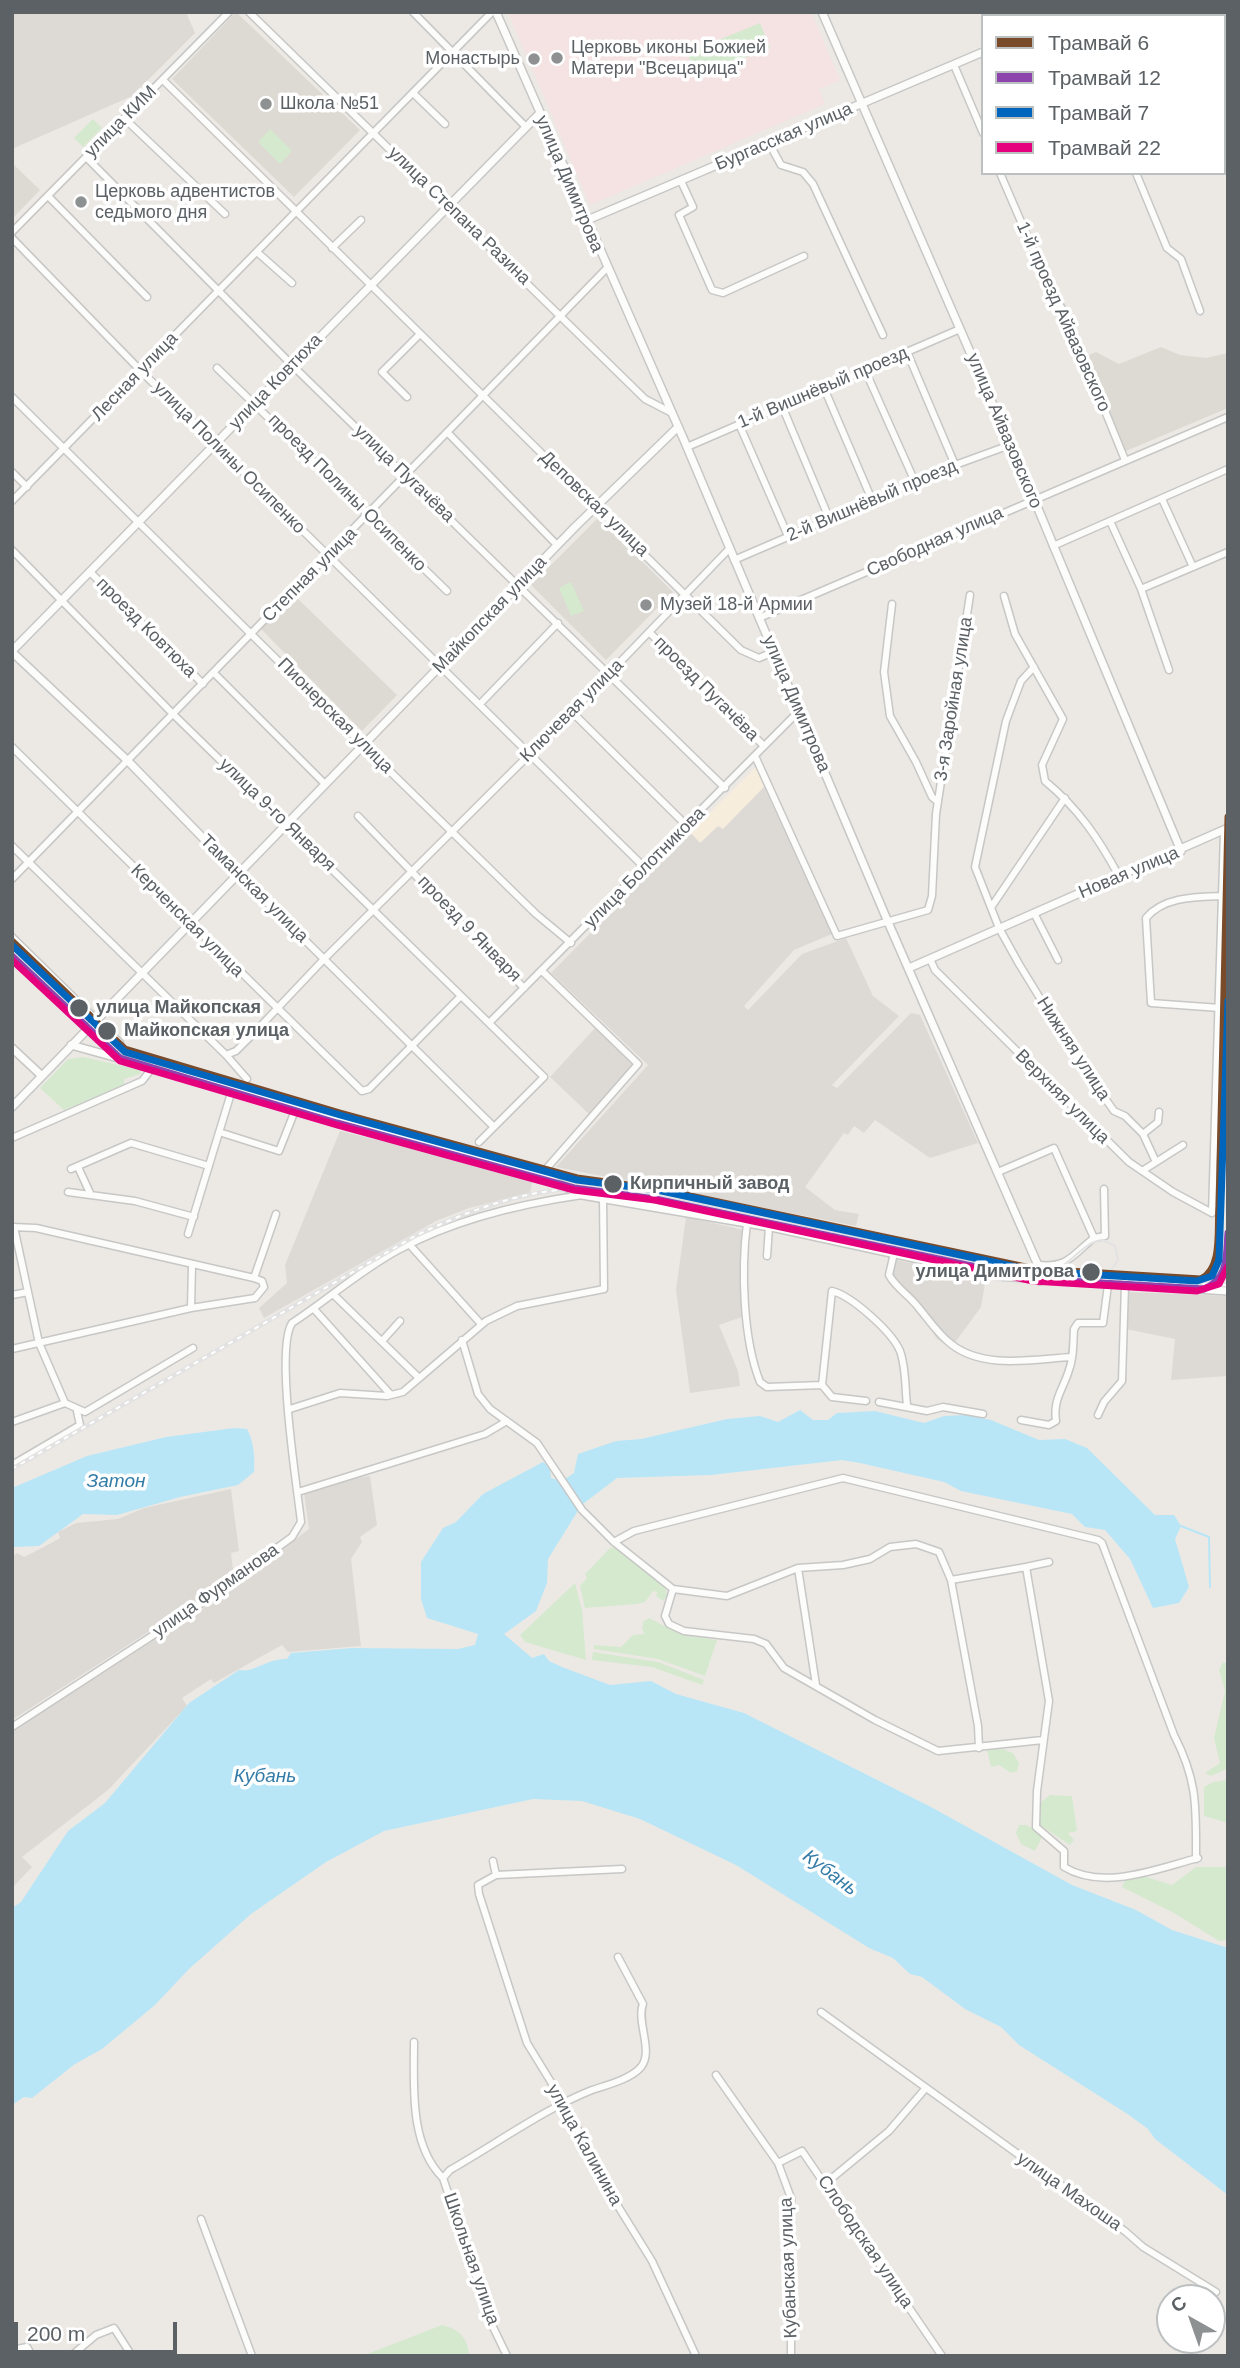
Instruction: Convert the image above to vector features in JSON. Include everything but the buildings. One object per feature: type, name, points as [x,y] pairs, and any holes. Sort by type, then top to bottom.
[{"type":"street","name":"улица КИМ","points":[[12,232],[229,12]]},
{"type":"street","name":"улица Степана Разина","points":[[249,12],[645,399],[672,413]]},
{"type":"street","points":[[413,12],[526,127]]},
{"type":"street","name":"Лесная улица","points":[[12,501],[494,12]]},
{"type":"street","name":"улица Димитрова","points":[[494,12],[687,447],[888,922],[1039,1265],[1040,1281]]},
{"type":"street","name":"улица Айвазовского","points":[[822,12],[1034,499],[1181,851]]},
{"type":"street","name":"Бургасская улица","points":[[585,221],[981,53]]},
{"type":"street","points":[[954,65],[981,128]]},
{"type":"street","name":"Деповская улица","points":[[163,80],[483,398],[749,656],[759,658],[774,652]]},
{"type":"street","points":[[413,93],[445,124]]},
{"type":"street","name":"улица Ковтюха","points":[[12,651],[539,114]]},
{"type":"street","points":[[125,119],[225,214]]},
{"type":"street","points":[[769,144],[781,165],[803,172],[813,184],[883,335]]},
{"type":"street","name":"улица Пугачёва","points":[[86,156],[218,292],[725,788]]},
{"type":"street","name":"1-й проезд Айвазовского","points":[[1001,175],[1051,291],[1066,315],[1125,460]]},
{"type":"street","points":[[1137,175],[1167,247],[1181,258],[1200,311]]},
{"type":"street","points":[[681,181],[692,207],[678,215],[712,290],[723,293],[804,256]]},
{"type":"street","points":[[48,196],[147,297]]},
{"type":"street","points":[[332,248],[361,220]]},
{"type":"street","name":"улица Полины Осипенко","points":[[12,238],[141,371],[328,556],[442,664],[645,868]]},
{"type":"street","points":[[257,252],[292,283]]},
{"type":"street","name":"Степная улица","points":[[12,879],[563,317],[606,269]]},
{"type":"street","name":"1-й Вишнёвый проезд","points":[[687,447],[960,329]]},
{"type":"street","points":[[407,397],[382,372],[419,335]]},
{"type":"street","points":[[907,352],[955,465]]},
{"type":"street","name":"проезд Полины Осипенко","points":[[217,368],[447,591]]},
{"type":"street","points":[[864,370],[915,482]]},
{"type":"street","points":[[824,388],[872,500]]},
{"type":"street","name":"Пионерская улица","points":[[12,397],[452,832],[571,943]]},
{"type":"street","points":[[782,406],[829,518]]},
{"type":"street","name":"Свободная улица","points":[[759,618],[1228,417]]},
{"type":"street","points":[[739,424],[788,536]]},
{"type":"street","name":"Майкопская улица","points":[[12,1107],[557,545],[678,427]]},
{"type":"street","points":[[448,433],[557,545]]},
{"type":"street","name":"2-й Вишнёвый проезд","points":[[734,560],[955,465],[1010,445]]},
{"type":"street","points":[[1053,546],[1228,469]]},
{"type":"street","points":[[12,472],[27,487]]},
{"type":"street","points":[[1162,499],[1193,567]]},
{"type":"street","points":[[1110,521],[1141,589],[1169,670]]},
{"type":"street","name":"Ключевая улица","points":[[226,1055],[236,1051],[373,909],[572,712],[729,549]]},
{"type":"street","name":"улица 9-го Января","points":[[12,550],[173,714],[544,1077],[494,1127]]},
{"type":"street","points":[[1141,589],[1228,552]]},
{"type":"street","name":"проезд Ковтюха","points":[[90,572],[203,684]]},
{"type":"street","name":"3-я Заройная улица","points":[[888,922],[928,910],[931,905],[938,802],[970,595]]},
{"type":"street","points":[[1004,596],[1015,634],[1063,719],[1042,765],[1045,781],[1065,798],[1095,831],[1120,878]]},
{"type":"street","points":[[892,604],[884,672],[890,716],[932,797],[938,802]]},
{"type":"street","points":[[481,703],[558,623]]},
{"type":"street","name":"проезд Пугачёва","points":[[649,632],[764,746]]},
{"type":"street","name":"Таманская улица","points":[[12,651],[128,761],[238,874],[494,1127]]},
{"type":"street","name":"Нижняя улица","points":[[1034,667],[1021,681],[1006,722],[975,867],[999,928],[1078,1060],[1114,1111],[1125,1116],[1143,1134],[1156,1162]]},
{"type":"street","points":[[214,673],[325,783]]},
{"type":"street","name":"улица Болотникова","points":[[489,1023],[799,711]]},
{"type":"street","points":[[572,712],[687,826]]},
{"type":"street","name":"Керченская улица","points":[[12,747],[276,1009],[365,1092],[411,1045]]},
{"type":"street","points":[[755,756],[837,936],[888,922]]},
{"type":"street","points":[[992,906],[1065,798]]},
{"type":"street","points":[[358,816],[413,871]]},
{"type":"street","points":[[1223,896],[1179,899],[1151,912],[1146,918],[1151,1003],[1220,1008],[1226,830]]},
{"type":"street","name":"Новая улица","points":[[909,968],[1226,830]]},
{"type":"street","points":[[12,846],[226,1055],[247,1079]]},
{"type":"street","name":"проезд 9 Января","points":[[413,871],[431,894],[524,988]]},
{"type":"street","points":[[1034,913],[1058,960]]},
{"type":"street","points":[[12,937],[120,1043]]},
{"type":"street","name":"Верхняя улица","points":[[930,959],[935,970],[1110,1144],[1142,1171],[1212,1213],[1220,1008]]},
{"type":"street","points":[[542,971],[638,1064],[546,1169],[543,1176]]},
{"type":"street","points":[[411,1045],[461,996]]},
{"type":"street","points":[[71,1045],[543,1176],[582,1195],[769,1227],[997,1276],[1040,1281],[1228,1291]]},
{"type":"street","points":[[12,1048],[42,1076]]},
{"type":"street","points":[[12,1138],[142,1081],[153,1067]]},
{"type":"street","points":[[188,1234],[232,1090]]},
{"type":"street","points":[[219,1132],[279,1151],[296,1108]]},
{"type":"street","points":[[1143,1134],[1158,1122],[1159,1112]]},
{"type":"street","points":[[479,1142],[494,1127]]},
{"type":"street","points":[[90,1193],[74,1168],[131,1143],[209,1166]]},
{"type":"street","points":[[1142,1171],[1183,1145]]},
{"type":"street","points":[[998,1172],[1055,1148],[1094,1238]]},
{"type":"street","points":[[1039,1265],[1057,1267],[1094,1238],[1105,1236],[1104,1189]]},
{"type":"street","points":[[68,1192],[135,1201],[194,1217]]},
{"type":"street","points":[[391,1395],[314,1309],[409,1244],[473,1217],[582,1195]]},
{"type":"street","points":[[290,1409],[340,1392],[391,1395],[403,1391],[481,1324],[517,1306],[604,1289],[603,1198]]},
{"type":"street","points":[[254,1278],[276,1214]]},
{"type":"street","points":[[747,1223],[744,1243],[749,1341],[760,1382],[767,1387],[822,1385]]},
{"type":"street","points":[[12,1349],[39,1343],[191,1308],[255,1298],[264,1287],[262,1281],[254,1278],[192,1266],[36,1228],[13,1227],[39,1343],[65,1403],[76,1411],[85,1412],[193,1348]]},
{"type":"street","points":[[766,1256],[769,1227]]},
{"type":"street","points":[[409,1244],[481,1324]]},
{"type":"street","points":[[894,1254],[889,1275],[894,1284],[908,1294],[951,1344],[972,1357],[987,1360],[1072,1357]]},
{"type":"street","points":[[191,1308],[192,1266]]},
{"type":"street","points":[[1021,1420],[1040,1421],[1049,1425],[1056,1421],[1055,1401],[1072,1357],[1074,1329],[1078,1323],[1103,1323],[1108,1284]]},
{"type":"street","points":[[1098,1415],[1104,1402],[1122,1381],[1125,1285]]},
{"type":"street","points":[[866,1401],[832,1397],[822,1385],[832,1290],[842,1293],[866,1312],[898,1346],[907,1405]]},
{"type":"street","points":[[12,1295],[28,1292]]},
{"type":"street","points":[[334,1295],[419,1378]]},
{"type":"street","name":"улица Фурманова","points":[[12,1727],[192,1610],[292,1537],[301,1522],[286,1346],[288,1330],[292,1323],[314,1309]]},
{"type":"street","points":[[382,1341],[400,1321]]},
{"type":"street","points":[[462,1340],[478,1394],[490,1409],[537,1443],[582,1510],[614,1542],[673,1589],[727,1596],[798,1568],[843,1565],[870,1559],[890,1547],[916,1544],[939,1552],[951,1580],[978,1726],[979,1748]]},
{"type":"street","points":[[879,1402],[907,1405],[927,1411],[943,1406],[983,1414]]},
{"type":"street","points":[[12,1422],[65,1403]]},
{"type":"street","points":[[12,1465],[80,1425],[76,1411]]},
{"type":"street","points":[[298,1492],[485,1434],[507,1421]]},
{"type":"street","points":[[614,1542],[634,1531],[843,1478],[1098,1540],[1102,1543],[1174,1735],[1187,1761],[1195,1787],[1197,1858],[1113,1879],[1076,1874],[1064,1867],[1064,1852],[1037,1827],[1037,1791],[1049,1701],[1026,1567]]},
{"type":"street","points":[[951,1580],[1049,1562]]},
{"type":"street","points":[[798,1568],[816,1685]]},
{"type":"street","points":[[673,1589],[664,1616],[669,1624],[684,1631],[754,1639],[766,1644],[784,1668],[875,1720],[938,1751],[1043,1740]]},
{"type":"street","points":[[493,1861],[496,1875],[622,1869]]},
{"type":"street","name":"улица Калинина","points":[[496,1875],[478,1885],[527,2043],[565,2104],[603,2182],[652,2261],[696,2356]]},
{"type":"street","points":[[443,2178],[450,2170],[577,2096],[633,2074],[642,2066],[645,2058],[640,2012],[643,2004],[618,1957]]},
{"type":"street","name":"улица Махоша","points":[[821,2012],[1143,2247],[1203,2284]]},
{"type":"street","name":"Школьная улица","points":[[414,2042],[418,2130],[428,2157],[443,2178],[493,2327],[507,2356]]},
{"type":"street","name":"Кубанская улица","points":[[716,2076],[778,2163],[791,2198],[791,2356]]},
{"type":"street","points":[[826,2182],[889,2131],[925,2089]]},
{"type":"street","name":"Слободская улица","points":[[778,2163],[802,2151],[826,2182],[942,2356]]},
{"type":"street","points":[[201,2219],[252,2356]]},
{"type":"street","points":[[71,2356],[96,2335],[114,2328],[132,2356]]},
{"type":"street","points":[[12,2350],[27,2347],[32,2356]]},
{"type":"shaded area","points":[[12,12],[186,12],[195,33],[132,96],[12,149]]},
{"type":"shaded area","name":"Школа №51","points":[[236,12],[360,130],[294,197],[172,79]]},
{"type":"shaded area","points":[[508,12],[811,12],[840,80],[819,89],[825,104],[590,205]]},
{"type":"shaded area","points":[[12,163],[40,190],[12,219]]},
{"type":"shaded area","points":[[1161,347],[1180,355],[1206,358],[1228,353],[1228,408],[1126,451],[1087,356],[1096,352],[1119,364]]},
{"type":"shaded area","points":[[598,518],[673,592],[606,660],[531,585]]},
{"type":"shaded area","points":[[294,595],[397,695],[362,731],[260,628]]},
{"type":"shaded area","points":[[756,767],[764,787],[723,830],[700,843],[690,832]]},
{"type":"shaded area","points":[[764,787],[832,934],[794,950],[744,1006],[748,1010],[802,954],[846,938],[873,996],[899,1016],[832,1085],[837,1088],[911,1013],[920,1015],[978,1143],[930,1158],[875,1120],[864,1133],[854,1126],[848,1135],[844,1133],[805,1187],[835,1210],[859,1214],[856,1226],[556,1167],[648,1065],[551,973],[690,832],[700,843],[718,826],[723,829]]},
{"type":"shaded area","points":[[596,1027],[634,1063],[589,1114],[550,1077]]},
{"type":"shaded area","points":[[340,1131],[533,1178],[530,1193],[469,1208],[436,1221],[264,1318],[259,1308],[287,1283],[285,1265]]},
{"type":"shaded area","points":[[686,1217],[744,1230],[745,1316],[719,1325],[738,1371],[740,1386],[690,1393],[676,1290]]},
{"type":"shaded area","points":[[891,1259],[986,1278],[981,1307],[951,1348],[937,1339],[914,1306],[892,1287],[886,1278]]},
{"type":"shaded area","points":[[1128,1292],[1228,1296],[1228,1376],[1171,1380],[1175,1339],[1126,1329]]},
{"type":"shaded area","points":[[370,1476],[377,1525],[360,1537],[362,1542],[351,1559],[361,1646],[288,1652],[282,1645],[214,1683],[211,1679],[182,1698],[187,1706],[108,1790],[22,1857],[32,1867],[12,1888],[12,1731],[201,1610],[309,1529],[304,1493],[348,1479]]},
{"type":"shaded area","points":[[231,1489],[239,1551],[231,1553],[233,1569],[227,1581],[12,1720],[12,1556],[17,1553],[24,1557],[40,1549],[60,1538],[58,1532],[76,1523],[118,1519],[144,1508]]},
{"type":"green space","points":[[760,23],[770,48],[697,76],[687,53]]},
{"type":"green space","points":[[93,119],[102,128],[83,147],[74,138]]},
{"type":"green space","points":[[270,129],[292,151],[280,164],[258,142]]},
{"type":"green space","points":[[571,582],[584,611],[571,616],[559,588]]},
{"type":"green space","points":[[83,1057],[141,1070],[140,1074],[124,1079],[124,1085],[64,1110],[40,1088],[68,1059]]},
{"type":"green space","points":[[616,1547],[665,1588],[667,1596],[663,1601],[656,1596],[657,1592],[653,1591],[645,1602],[585,1608],[580,1586],[587,1578],[585,1574],[610,1548]]},
{"type":"green space","points":[[575,1583],[582,1610],[586,1660],[525,1642],[520,1635]]},
{"type":"green space","points":[[649,1618],[680,1634],[717,1640],[705,1676],[658,1659],[594,1649],[594,1645],[621,1647],[633,1635],[645,1634],[642,1629],[643,1622]]},
{"type":"green space","points":[[593,1652],[658,1662],[704,1680],[702,1685],[652,1667],[592,1660]]},
{"type":"green space","points":[[1223,1662],[1228,1664],[1228,1768],[1211,1776],[1205,1773],[1220,1763],[1214,1738],[1225,1691],[1219,1670]]},
{"type":"green space","points":[[1000,1748],[1013,1753],[1019,1763],[1017,1771],[1011,1773],[999,1765],[991,1767],[987,1750]]},
{"type":"green space","points":[[1228,1780],[1228,1823],[1204,1816],[1204,1787],[1213,1782]]},
{"type":"green space","points":[[1050,1795],[1072,1796],[1077,1831],[1068,1833],[1074,1840],[1070,1845],[1040,1825],[1040,1803]]},
{"type":"green space","points":[[1019,1825],[1027,1825],[1043,1835],[1035,1851],[1021,1844],[1016,1833]]},
{"type":"green space","points":[[1196,1867],[1228,1867],[1228,1940],[1219,1941],[1174,1913],[1122,1887],[1125,1880],[1143,1876],[1172,1885]]},
{"type":"green space","points":[[442,2325],[462,2335],[469,2356],[362,2356]]},
{"type":"water","points":[[800,1410],[813,1420],[828,1420],[837,1413],[875,1411],[924,1423],[944,1416],[966,1415],[991,1420],[1039,1440],[1065,1439],[1087,1448],[1155,1515],[1174,1515],[1181,1526],[1175,1539],[1189,1587],[1179,1603],[1153,1608],[1130,1559],[1105,1530],[1085,1527],[1072,1514],[961,1491],[944,1482],[860,1463],[842,1460],[711,1475],[617,1478],[583,1504],[565,1479],[574,1473],[578,1454],[616,1441],[641,1439],[727,1419],[760,1416],[778,1422]]},
{"type":"water","name":"Затон","points":[[234,1428],[247,1429],[254,1455],[254,1472],[238,1485],[180,1497],[117,1515],[83,1514],[39,1546],[12,1547],[12,1488],[87,1456],[166,1437]]},
{"type":"water","name":"Кубань","points":[[543,1462],[550,1467],[551,1478],[558,1480],[579,1509],[548,1559],[547,1583],[536,1611],[504,1634],[532,1658],[544,1654],[549,1661],[610,1685],[651,1681],[676,1694],[744,1713],[931,1807],[1072,1885],[1136,1910],[1172,1930],[1228,1948],[1228,2195],[1155,2139],[1148,2129],[1129,2115],[1019,2045],[1001,2027],[965,2009],[922,1977],[910,1974],[893,1958],[869,1948],[736,1865],[640,1819],[582,1801],[533,1799],[384,1831],[326,1862],[251,1914],[189,1969],[155,2005],[102,2049],[75,2064],[32,2098],[24,2097],[12,2105],[12,1908],[21,1902],[68,1831],[105,1803],[189,1703],[239,1670],[287,1659],[291,1653],[352,1648],[458,1649],[475,1645],[478,1634],[427,1618],[421,1599],[421,1562],[443,1528],[456,1522],[483,1494]]},
{"type":"waterway","points":[[1181,1526],[1209,1537],[1210,1587]]},
{"type":"tram line","name":"6","points":[[12,941],[125,1049],[340,1113],[577,1178],[657,1189],[1035,1269],[1201,1279],[1213,1266],[1218,1237],[1228,817]]},
{"type":"tram line","name":"7","points":[[12,945],[125,1052],[340,1115],[577,1180],[657,1190],[1035,1271],[1197,1281],[1212,1276],[1219,1260],[1228,1001]]},
{"type":"tram line","name":"12","points":[[12,956],[120,1058],[337,1123],[574,1188],[655,1199],[1033,1279],[1204,1289],[1222,1273],[1228,1233]]},
{"type":"tram line","name":"22","points":[[12,960],[120,1061],[337,1125],[574,1190],[655,1200],[1033,1281],[1197,1291],[1219,1284],[1228,1266]]},
{"type":"tram line","points":[[1052,1270],[1089,1245],[1103,1240],[1115,1246],[1118,1260],[1109,1273],[1099,1275]]},
{"type":"railway","points":[[12,1469],[415,1236],[452,1219],[530,1194],[570,1189],[619,1191],[1014,1272],[1118,1281],[1228,1285]]},
{"type":"place","name":"Церковь иконы Божией Матери \"Всецарица\"","points":[[557,58]]},
{"type":"place","name":"Монастырь","points":[[534,59]]},
{"type":"place","name":"Школа №51","points":[[266,104]]},
{"type":"place","name":"Церковь адвентистов седьмого дня","points":[[81,202]]},
{"type":"place","name":"Музей 18-й Армии","points":[[646,605]]},
{"type":"place","name":"улица Майкопская","points":[[79,1008]]},
{"type":"place","name":"Майкопская улица","points":[[107,1031]]},
{"type":"place","name":"Кирпичный завод","points":[[613,1184]]},
{"type":"place","name":"улица Димитрова","points":[[1091,1272]]}]
